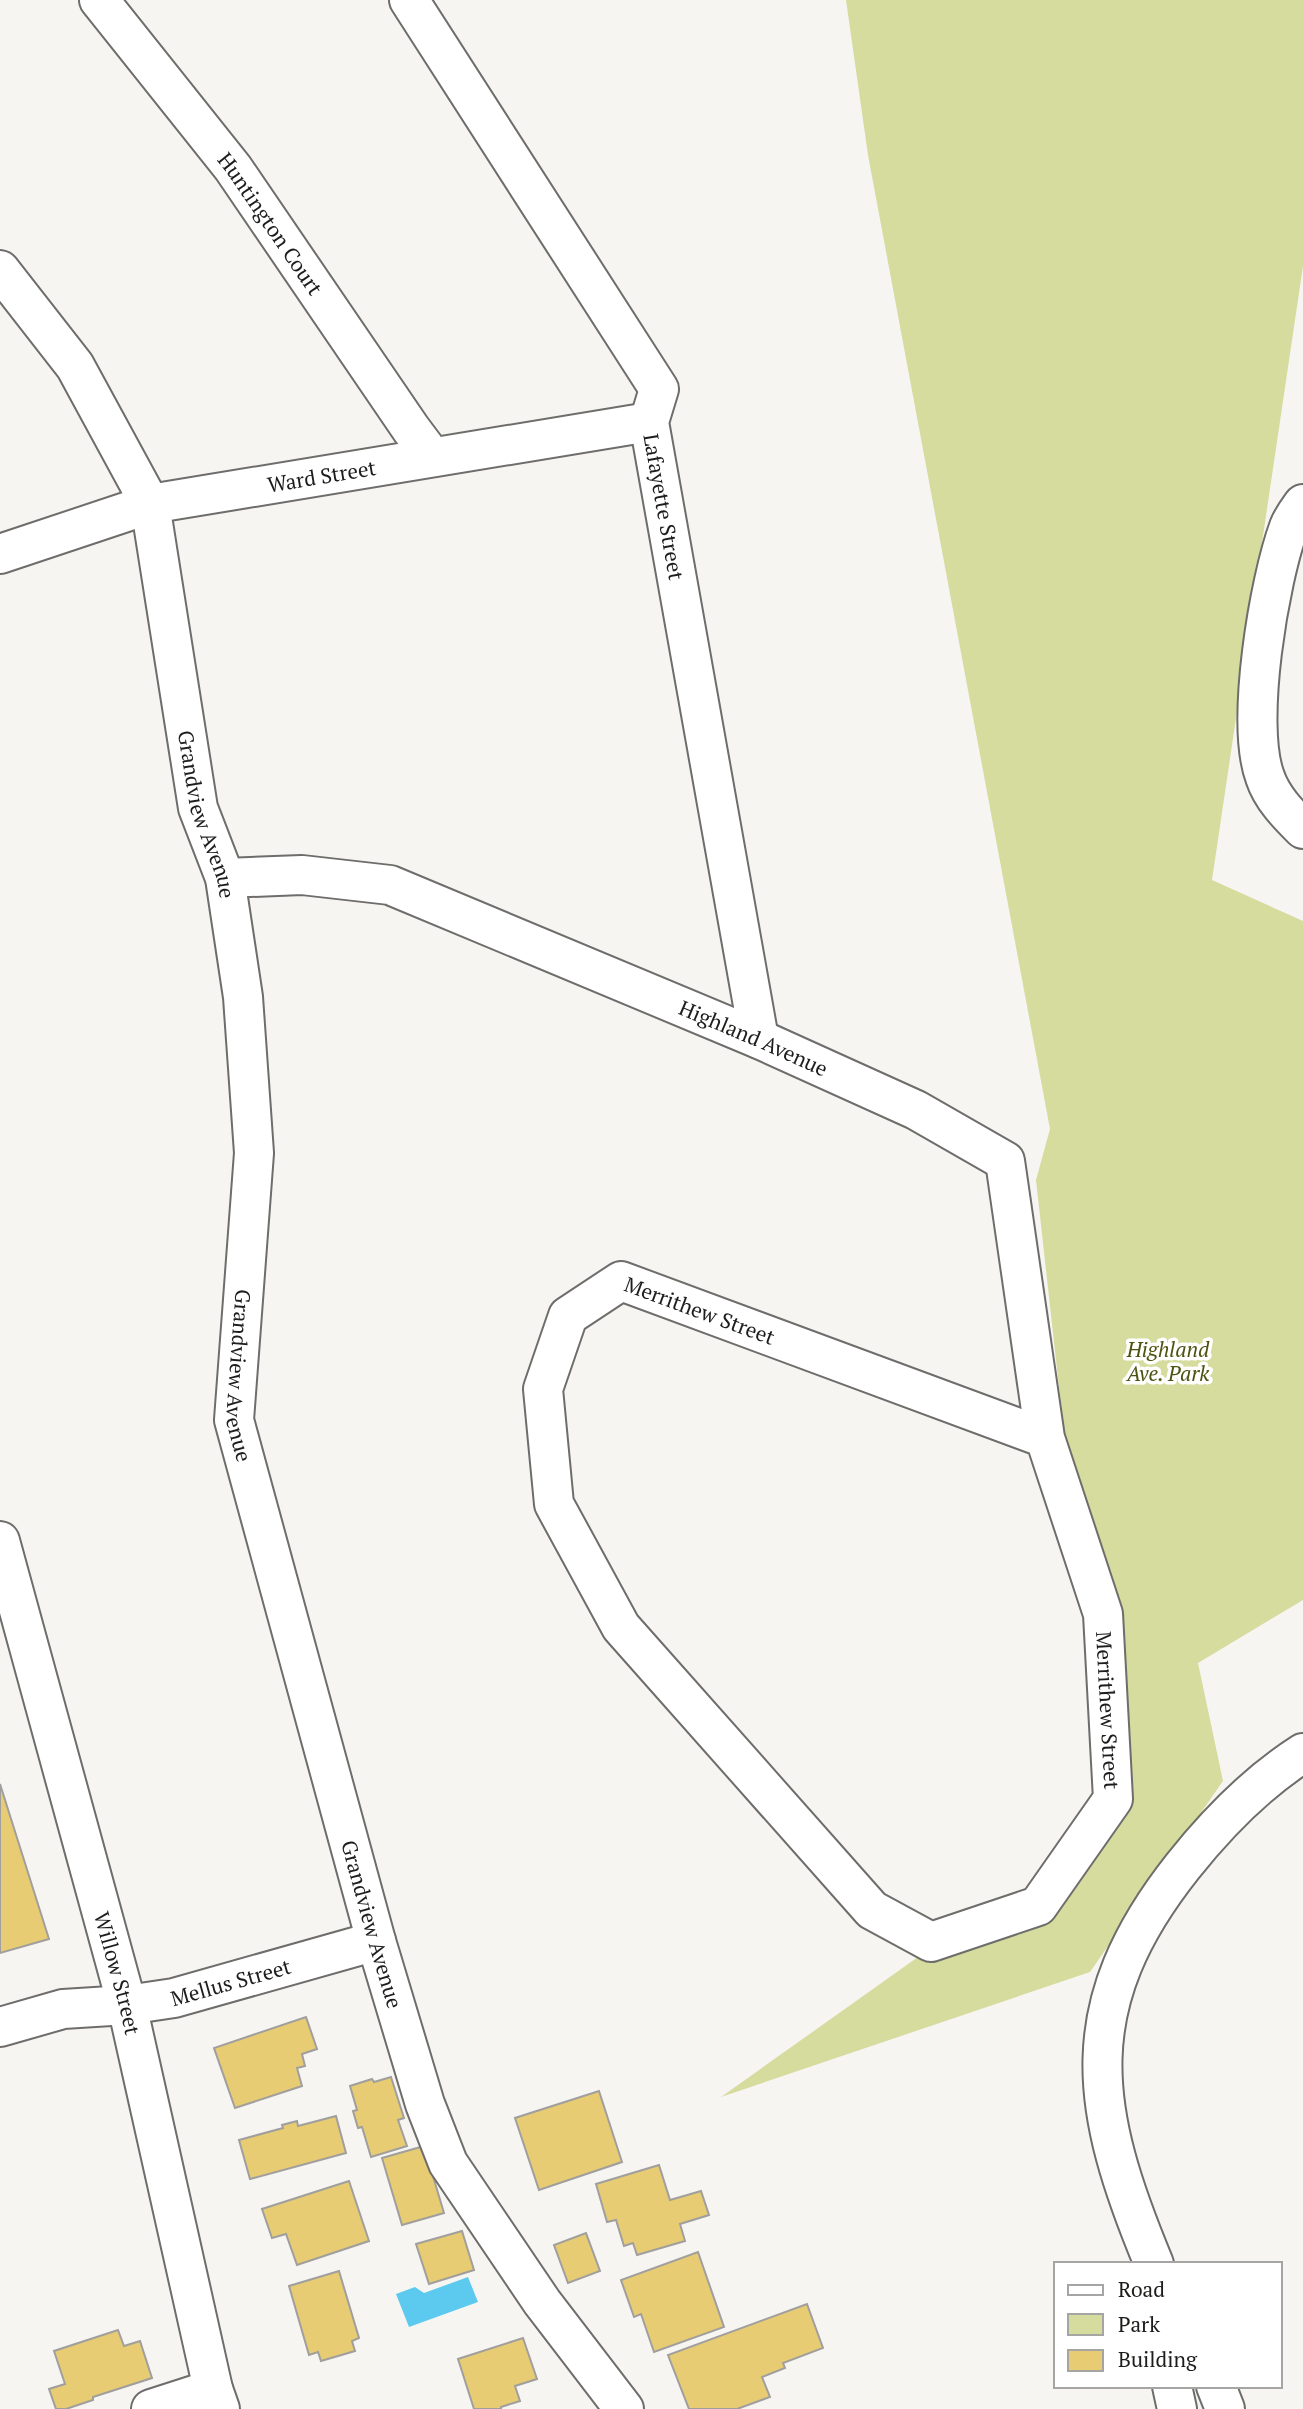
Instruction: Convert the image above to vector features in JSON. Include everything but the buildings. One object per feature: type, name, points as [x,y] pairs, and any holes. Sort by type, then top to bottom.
[{"type":"street","name":"Huntington Court","points":[[99,0],[233,168],[432,457]]},
{"type":"street","name":"Lafayette Street","points":[[409,0],[659,389],[649,422],[759,1039]]},
{"type":"street","name":"Grandview Avenue","points":[[0,270],[75,366],[150,504],[198,808],[225,878],[243,998],[254,1153],[234,1420],[376,1941],[425,2104],[448,2163],[542,2302],[624,2409]]},
{"type":"street","name":"Ward Street","points":[[0,554],[150,504],[649,422]]},
{"type":"street","points":[[1303,504],[1291,523],[1280,553],[1270,601],[1258,690],[1258,731],[1265,779],[1282,808],[1303,829]]},
{"type":"street","name":"Highland Avenue","points":[[225,878],[302,875],[390,885],[759,1039],[916,1110],[1005,1161],[1045,1438]]},
{"type":"street","name":"Merrithew Street","points":[[621,1281],[1045,1438],[1103,1614],[1112,1799],[1038,1906],[931,1942],[872,1910],[621,1627],[554,1504],[543,1389],[568,1316],[621,1281]]},
{"type":"street","name":"Willow Street","points":[[0,1541],[127,2005],[216,2399]]},
{"type":"street","points":[[1153,2262],[1136,2221],[1116,2159],[1103,2100],[1101,2062],[1104,2023],[1117,1975],[1139,1928],[1163,1891],[1206,1836],[1277,1770],[1303,1753]]},
{"type":"street","name":"Mellus Street","points":[[0,2027],[63,2009],[127,2005],[173,1998],[376,1941]]},
{"type":"street","points":[[1172,2388],[1177,2409]]},
{"type":"street","points":[[1217,2388],[1226,2409]]},
{"type":"street","points":[[151,2409],[216,2399]]},
{"type":"green space","name":"Highland Ave. Park","points":[[846,0],[1303,0],[1303,266],[1212,880],[1303,921],[1303,1600],[1198,1663],[1223,1781],[1090,1972],[721,2097],[918,1957],[1058,1912],[1131,1799],[1064,1432],[1036,1180],[1050,1129],[868,155]]},
{"type":"water","points":[[468,2277],[478,2302],[409,2327],[396,2294],[415,2287],[424,2293]]}]
